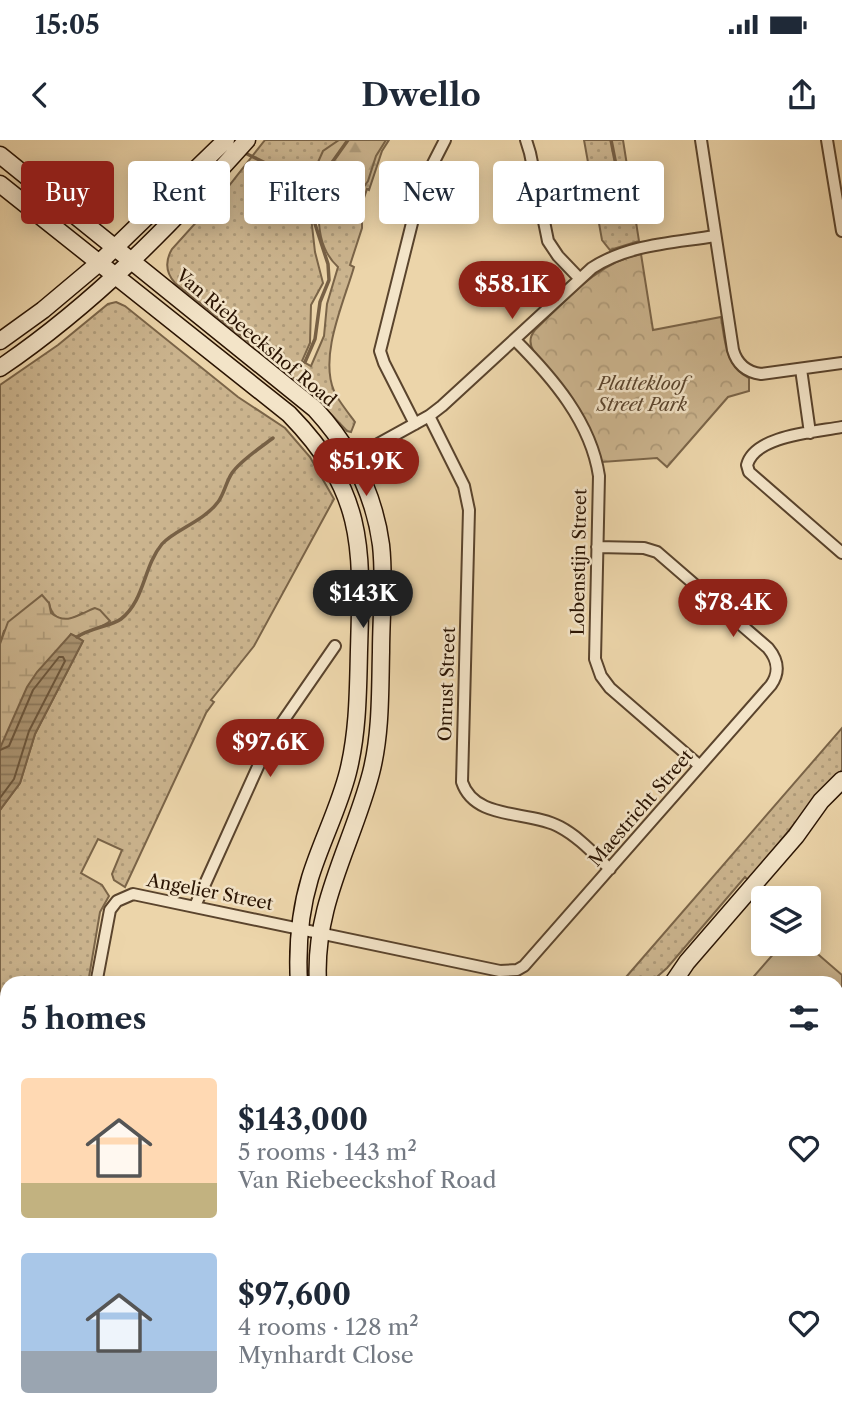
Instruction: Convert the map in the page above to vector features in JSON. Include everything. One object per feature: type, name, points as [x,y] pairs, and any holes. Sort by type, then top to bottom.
[{"type":"street","points":[[0,341],[43,310],[116,248],[226,140]]},
{"type":"street","points":[[0,368],[51,331],[116,277],[247,140]]},
{"type":"street","points":[[415,424],[380,351],[421,187],[445,140]]},
{"type":"street","points":[[526,140],[548,241],[580,279]]},
{"type":"street","points":[[701,140],[733,350],[737,360],[748,371],[761,374],[842,363]]},
{"type":"street","points":[[827,140],[842,231]]},
{"type":"street","name":"Van Riebeeckshof Road","points":[[0,155],[315,408],[353,457],[373,507],[381,546],[379,717],[370,774],[327,898],[321,933],[318,976]]},
{"type":"street","name":"Van Riebeeckshof Road","points":[[0,184],[279,405],[314,441],[333,469],[347,498],[360,557],[357,710],[348,772],[310,877],[301,928],[299,976]]},
{"type":"street","points":[[333,469],[429,416],[602,262],[624,251],[716,236]]},
{"type":"street","name":"Lobenstijn Street","points":[[515,340],[566,397],[594,452],[599,476],[597,668],[610,688],[701,766]]},
{"type":"street","points":[[801,369],[810,433]]},
{"type":"street","name":"Onrust Street","points":[[429,416],[464,486],[469,510],[461,782],[464,790],[470,799],[482,807],[563,828],[610,869]]},
{"type":"street","points":[[842,427],[770,442],[749,459],[748,469],[842,553]]},
{"type":"street","name":"Maestricht Street","points":[[301,928],[500,971],[517,970],[530,961],[771,685],[776,675],[775,658],[768,648],[657,552],[644,548],[597,547]]},
{"type":"street","points":[[195,906],[270,740],[335,646]]},
{"type":"street","points":[[677,976],[796,836],[821,801],[842,780]]},
{"type":"street","points":[[796,836],[842,793]]},
{"type":"street","name":"Angelier Street","points":[[97,976],[108,915],[117,901],[133,894],[301,928]]},
{"type":"street","points":[[670,976],[687,962]]},
{"type":"green space","points":[[265,140],[389,140],[382,151],[369,190],[367,189],[365,195],[365,161],[248,161]]},
{"type":"green space","points":[[339,140],[386,140],[376,156],[365,185],[365,161],[319,161],[323,151]]},
{"type":"green space","points":[[584,140],[623,140],[626,161],[588,161]]},
{"type":"green space","points":[[244,167],[244,224],[312,224],[323,283],[311,305],[310,343],[302,361],[311,366],[324,336],[327,304],[338,267],[325,250],[319,224],[362,224],[350,265],[354,267],[339,312],[329,361],[330,377],[336,394],[355,422],[351,432],[305,387],[175,283],[168,271],[172,249],[195,224],[230,224],[230,184]]},
{"type":"green space","points":[[599,224],[636,224],[639,241],[610,250],[602,240]]},
{"type":"green space","name":"Plattekloof Street Park","points":[[641,254],[653,330],[721,317],[725,344],[731,360],[741,373],[749,378],[749,391],[728,397],[667,467],[657,458],[602,462],[574,403],[534,352],[531,343],[535,330],[583,284],[610,265]]},
{"type":"green space","points":[[116,302],[125,306],[238,397],[285,428],[310,457],[334,499],[254,646],[211,700],[214,702],[206,713],[125,887],[114,880],[112,874],[122,850],[98,839],[81,873],[102,885],[109,896],[100,912],[89,976],[0,976],[0,810],[20,783],[35,734],[83,641],[77,637],[88,630],[107,625],[82,613],[71,619],[61,619],[53,614],[49,603],[4,631],[0,644],[0,385],[58,345],[108,304]]},
{"type":"green space","points":[[42,595],[49,603],[51,613],[62,619],[73,618],[95,608],[110,621],[77,637],[71,634],[0,748],[0,644],[8,622]]},
{"type":"green space","points":[[842,728],[842,770],[817,796],[748,880],[745,877],[658,976],[627,976]]},
{"type":"green space","points":[[772,956],[820,956],[842,976],[754,976]]},
{"type":"water","points":[[71,634],[83,641],[35,734],[20,783],[0,810],[0,748],[27,687]]},
{"type":"waterway","points":[[305,362],[315,339],[320,302],[329,280],[328,264],[315,224],[311,192],[348,140]]},
{"type":"waterway","points":[[611,140],[615,161]]},
{"type":"waterway","points":[[241,151],[261,161]]},
{"type":"waterway","points":[[77,637],[117,621],[129,611],[162,544],[212,509],[236,468],[273,438]]}]
